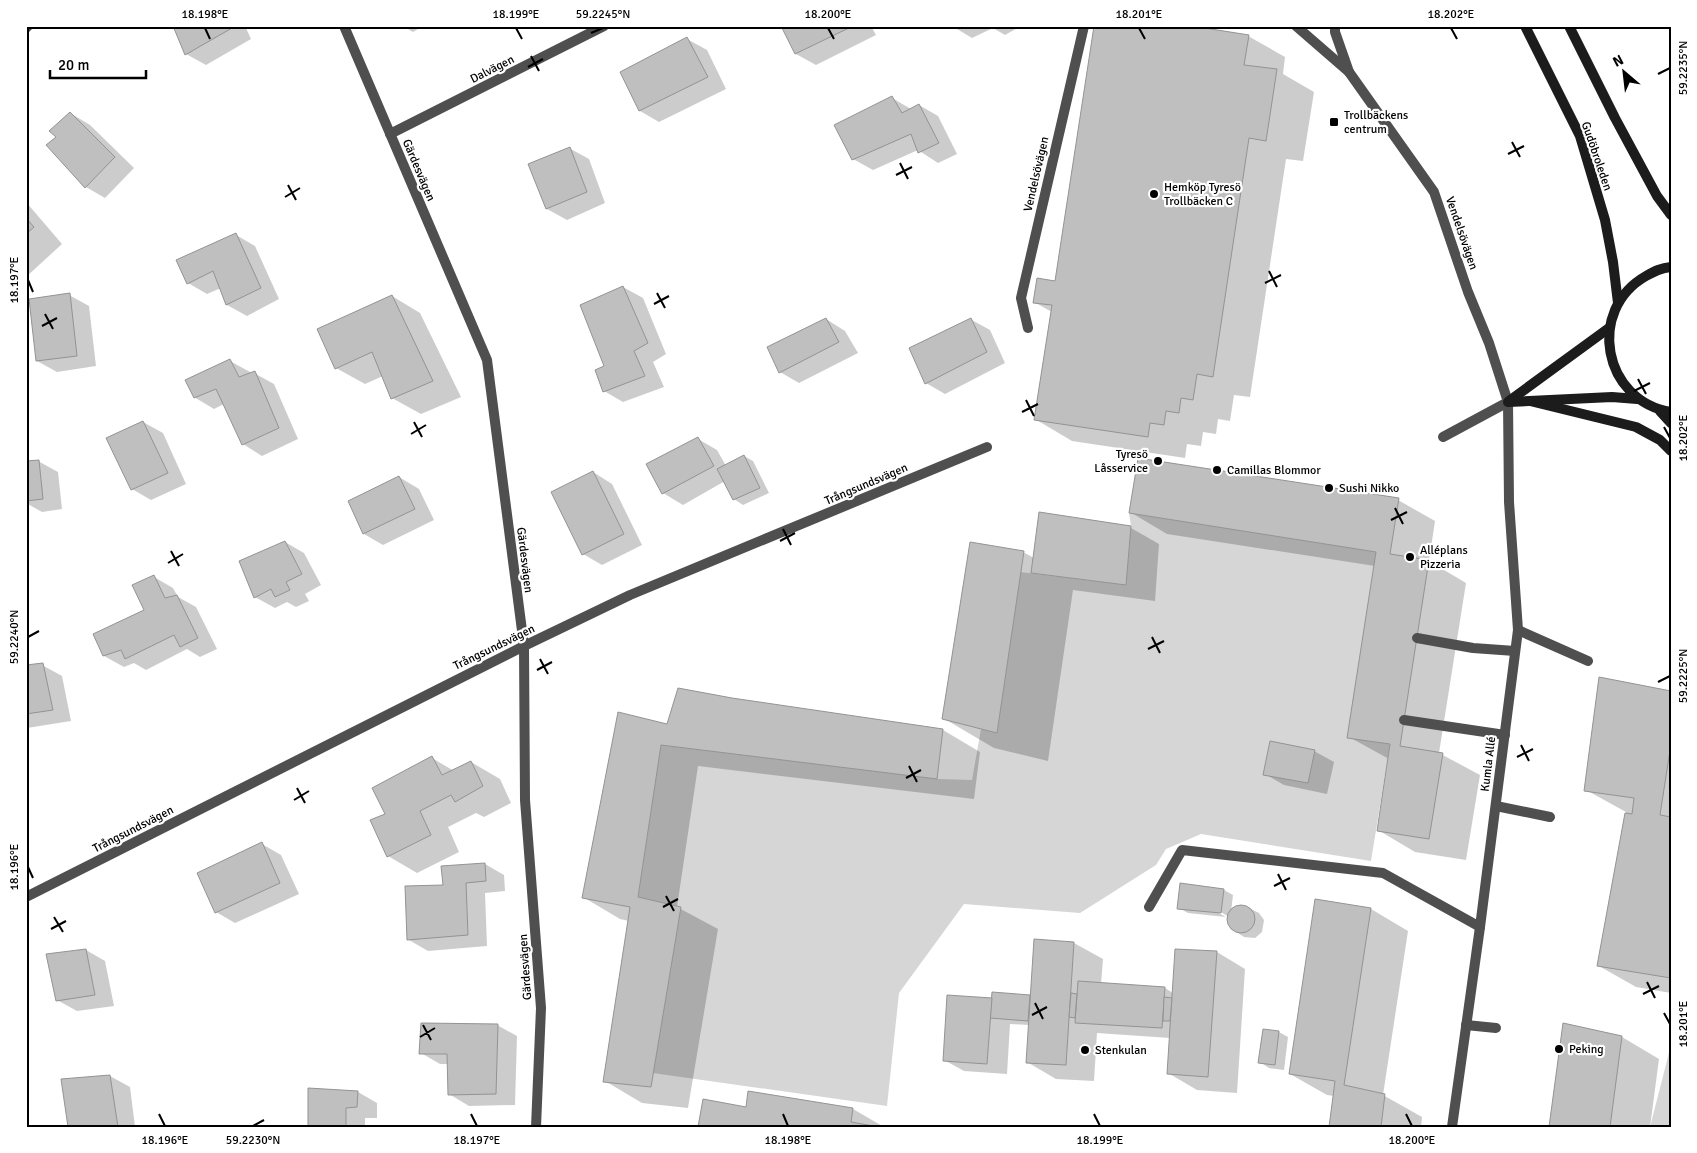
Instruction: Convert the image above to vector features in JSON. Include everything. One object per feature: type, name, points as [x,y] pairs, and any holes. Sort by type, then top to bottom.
[{"type":"main road","name":"Gudöbroleden","points":[[1525,26],[1580,136],[1605,220],[1618,303]]},
{"type":"main road","points":[[1569,26],[1657,196],[1671,215]]},
{"type":"main road","name":"Gudöbroleden","points":[[1671,267],[1659,268],[1634,282],[1618,303],[1609,328],[1610,354],[1614,368],[1623,384],[1637,398],[1660,411],[1671,423]]},
{"type":"main road","points":[[1508,402],[1609,328]]},
{"type":"main road","points":[[1508,402],[1612,397],[1637,398]]},
{"type":"main road","points":[[1530,401],[1636,427],[1660,440],[1671,451]]},
{"type":"main road","name":"Gudöbroleden","points":[[1660,411],[1671,412]]},
{"type":"street","name":"Gärdesvägen","points":[[344,26],[487,360],[524,646],[525,800],[541,1008],[536,1127]]},
{"type":"street","name":"Dalvägen","points":[[390,134],[604,26]]},
{"type":"street","name":"Vendelsövägen","points":[[1028,328],[1021,298],[1084,26]]},
{"type":"street","name":"Vendelsövägen","points":[[1296,26],[1349,72],[1434,192],[1468,292],[1489,343],[1508,402]]},
{"type":"street","points":[[1334,26],[1349,72]]},
{"type":"street","points":[[1443,437],[1508,402]]},
{"type":"street","name":"Kumla Allé","points":[[1452,1127],[1480,928],[1518,630],[1509,502],[1508,402]]},
{"type":"street","name":"Trångsundsvägen","points":[[26,897],[524,646],[630,595],[987,447]]},
{"type":"street","points":[[1518,630],[1588,661]]},
{"type":"street","points":[[1417,638],[1473,648],[1515,651]]},
{"type":"street","points":[[1404,720],[1505,735]]},
{"type":"street","points":[[1496,806],[1550,817]]},
{"type":"street","points":[[1149,907],[1182,850],[1383,873],[1480,928]]},
{"type":"street","points":[[1466,1025],[1496,1028]]},
{"type":"shaded area","points":[[1129,513],[1376,552],[1348,738],[1390,744],[1371,861],[1201,834],[1166,849],[1156,865],[1080,913],[964,904],[899,993],[887,1106],[653,1073],[681,907],[638,897],[661,745],[937,779],[972,780],[981,729],[997,733],[1020,572],[1126,585],[1131,526]]},
{"type":"shaded area","points":[[1671,1045],[1671,1127],[1650,1127]]},
{"type":"building","points":[[173,26],[231,26],[232,28],[185,55]]},
{"type":"building","points":[[781,26],[853,26],[795,54]]},
{"type":"building","name":"Hemköp Tyresö Trollbäcken C","points":[[1094,26],[1192,26],[1249,35],[1244,65],[1277,69],[1266,141],[1249,138],[1213,377],[1197,374],[1193,400],[1181,398],[1179,413],[1166,411],[1164,425],[1150,423],[1148,437],[1034,420],[1052,305],[1033,303],[1037,278],[1055,281]]},
{"type":"building","points":[[687,37],[708,77],[639,111],[620,72]]},
{"type":"building","points":[[892,96],[902,113],[919,104],[939,143],[918,153],[911,134],[852,160],[834,125]]},
{"type":"building","points":[[70,112],[115,157],[85,188],[46,145],[56,137],[49,131]]},
{"type":"building","points":[[570,147],[587,192],[546,209],[528,164]]},
{"type":"building","points":[[26,218],[34,227],[26,234]]},
{"type":"building","points":[[236,233],[261,288],[226,305],[213,271],[187,284],[176,260]]},
{"type":"building","points":[[623,286],[648,343],[634,351],[645,376],[603,392],[595,370],[604,366],[580,305]]},
{"type":"building","points":[[70,293],[77,356],[36,361],[29,299]]},
{"type":"building","points":[[392,295],[433,381],[391,399],[372,352],[335,369],[317,329]]},
{"type":"building","points":[[826,318],[839,342],[779,373],[767,347]]},
{"type":"building","points":[[971,318],[987,352],[925,384],[909,348]]},
{"type":"building","points":[[230,359],[239,377],[255,371],[279,428],[242,445],[216,389],[194,398],[185,380]]},
{"type":"building","points":[[143,421],[168,473],[131,490],[106,438]]},
{"type":"building","points":[[698,437],[714,466],[662,494],[646,464]]},
{"type":"building","points":[[744,455],[760,488],[733,500],[717,469]]},
{"type":"building","points":[[1138,458],[1399,498],[1390,554],[1429,560],[1400,746],[1443,753],[1429,839],[1377,831],[1390,744],[1347,738],[1376,552],[1129,513]]},
{"type":"building","points":[[39,460],[43,499],[26,501],[26,461]]},
{"type":"building","points":[[593,471],[624,534],[582,555],[551,492]]},
{"type":"building","points":[[399,476],[415,509],[363,534],[348,501]]},
{"type":"building","points":[[1039,512],[1131,526],[1126,585],[1031,573]]},
{"type":"building","points":[[285,541],[302,574],[286,582],[290,590],[275,597],[271,589],[254,598],[239,561]]},
{"type":"building","points":[[970,542],[1024,551],[997,733],[942,719]]},
{"type":"building","points":[[154,575],[165,598],[177,595],[198,638],[180,647],[174,635],[125,659],[121,650],[103,656],[93,634],[144,610],[132,585]]},
{"type":"building","points":[[43,663],[53,710],[26,714],[26,665]]},
{"type":"building","points":[[1599,677],[1671,691],[1671,744],[1660,815],[1671,817],[1671,978],[1597,966],[1625,813],[1632,814],[1634,798],[1584,791]]},
{"type":"building","points":[[678,688],[732,698],[943,729],[937,779],[661,745],[638,897],[681,907],[651,1087],[603,1082],[630,907],[582,898],[618,712],[667,724]]},
{"type":"building","points":[[1270,741],[1315,750],[1308,783],[1263,775]]},
{"type":"building","points":[[432,756],[442,775],[471,761],[483,786],[455,802],[451,795],[420,811],[431,835],[387,857],[370,820],[385,814],[372,788]]},
{"type":"building","points":[[262,842],[280,883],[215,913],[197,873]]},
{"type":"building","points":[[485,863],[486,881],[466,883],[468,935],[407,940],[405,886],[443,885],[441,866]]},
{"type":"building","points":[[1180,883],[1224,889],[1221,913],[1177,909]]},
{"type":"building","points":[[1315,899],[1371,908],[1344,1085],[1385,1094],[1381,1127],[1329,1127],[1335,1081],[1289,1074]]},
{"type":"building","points":[[1241,905],[1251,909],[1255,919],[1251,929],[1241,933],[1231,929],[1227,919],[1231,909]]},
{"type":"building","points":[[1034,939],[1074,942],[1066,1065],[1026,1063]]},
{"type":"building","points":[[86,949],[95,995],[56,1001],[46,954]]},
{"type":"building","points":[[1175,949],[1217,951],[1208,1077],[1167,1074]]},
{"type":"building","points":[[1078,981],[1165,987],[1162,1028],[1075,1023]]},
{"type":"building","points":[[992,992],[1030,995],[1028,1021],[990,1018]]},
{"type":"building","points":[[1071,993],[1077,994],[1075,1018],[1069,1017]]},
{"type":"building","points":[[947,995],[992,998],[987,1064],[943,1061]]},
{"type":"building","points":[[1164,997],[1172,998],[1170,1021],[1163,1021]]},
{"type":"building","points":[[421,1023],[498,1024],[496,1094],[448,1095],[447,1054],[419,1054]]},
{"type":"building","points":[[1563,1023],[1622,1036],[1610,1127],[1549,1127]]},
{"type":"building","points":[[1263,1029],[1279,1031],[1275,1065],[1258,1063]]},
{"type":"building","points":[[110,1075],[118,1127],[68,1127],[61,1079]]},
{"type":"building","points":[[308,1088],[358,1091],[357,1107],[346,1108],[346,1127],[308,1127]]},
{"type":"building","points":[[748,1091],[853,1108],[851,1122],[879,1127],[698,1127],[703,1099],[746,1107]]},
{"type":"place","name":"Trollbäckens centrum","points":[[1334,122]]},
{"type":"place","name":"Hemköp Tyresö Trollbäcken C","points":[[1154,194]]},
{"type":"place","name":"Tyresö Låsservice","points":[[1158,461]]},
{"type":"place","name":"Camillas Blommor","points":[[1217,470]]},
{"type":"place","name":"Sushi Nikko","points":[[1329,488]]},
{"type":"place","name":"Alléplans Pizzeria","points":[[1410,557]]},
{"type":"place","name":"Peking","points":[[1559,1049]]},
{"type":"place","name":"Stenkulan","points":[[1085,1050]]}]
